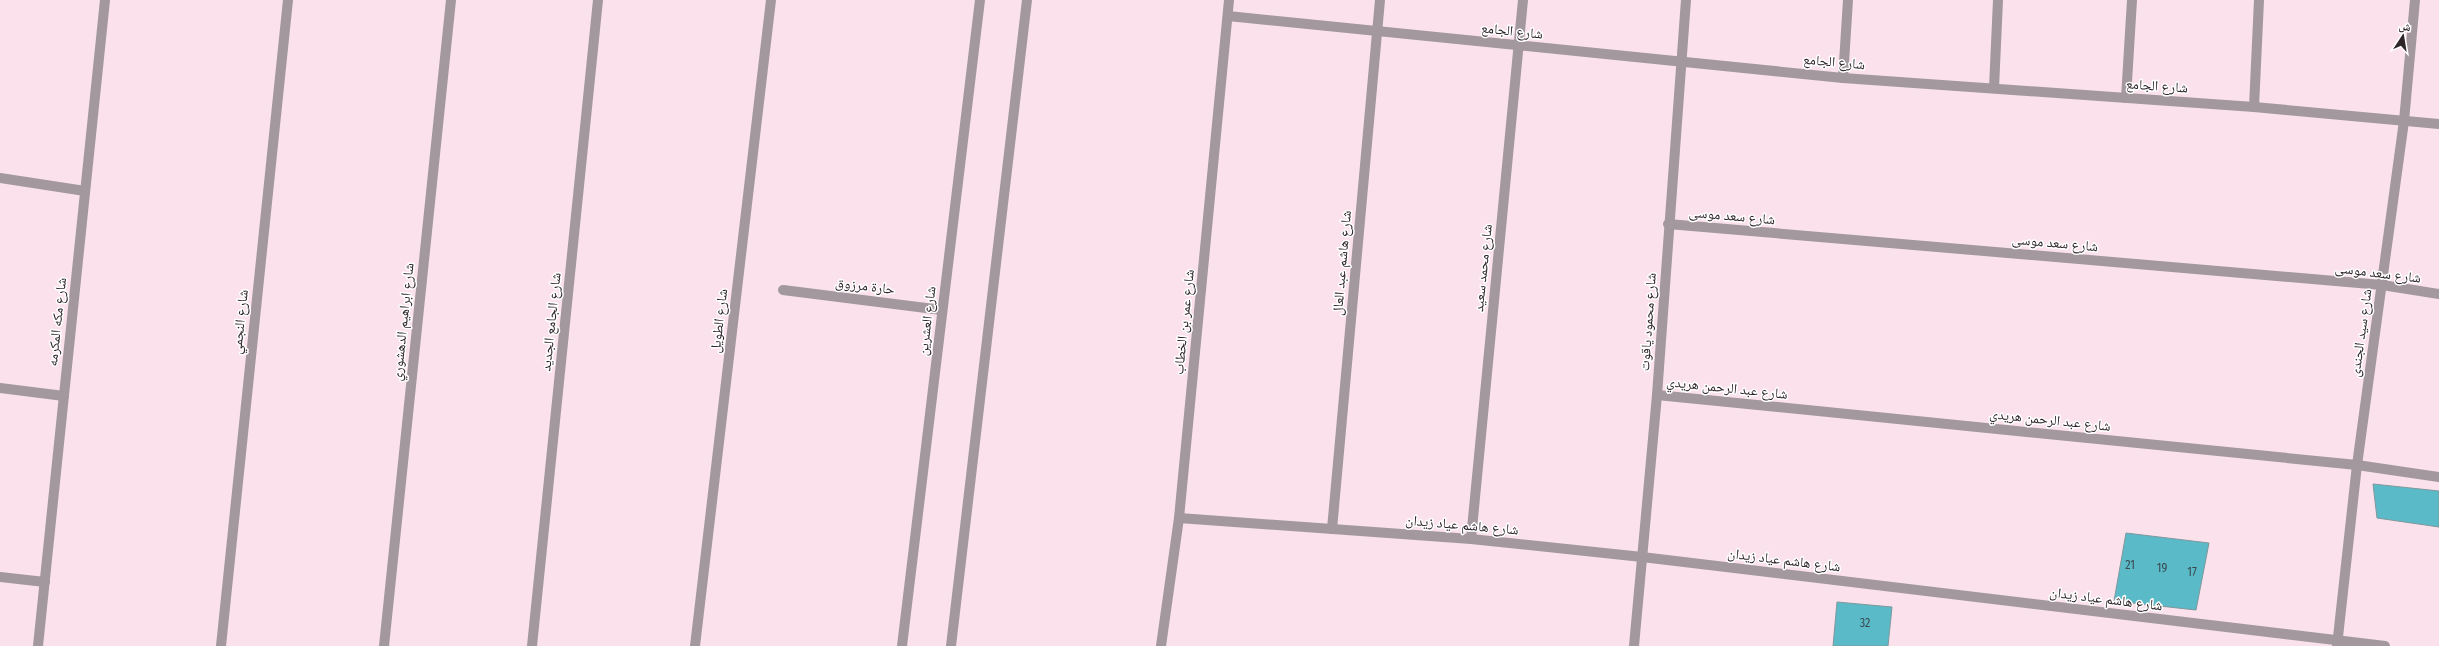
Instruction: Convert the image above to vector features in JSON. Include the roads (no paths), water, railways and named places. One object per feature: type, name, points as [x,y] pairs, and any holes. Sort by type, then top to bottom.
[{"type":"street","name":"شارع مكه المكرمه","points":[[38,646],[105,0]]},
{"type":"street","name":"شارع النجمي","points":[[221,646],[288,0]]},
{"type":"street","name":"شارع ابراهيم الدهشوري","points":[[384,646],[451,0]]},
{"type":"street","name":"شارع الجامع الجديد","points":[[532,646],[598,0]]},
{"type":"street","name":"شارع الطويل","points":[[695,646],[771,0]]},
{"type":"street","name":"شارع العشرين","points":[[902,646],[980,0]]},
{"type":"street","points":[[951,646],[1027,0]]},
{"type":"street","name":"شارع عمر بن الخطاب","points":[[1161,646],[1179,518],[1229,0]]},
{"type":"street","name":"شارع هاشم عبد العال","points":[[1332,529],[1380,0]]},
{"type":"street","name":"شارع محمد سعيد","points":[[1471,539],[1523,0]]},
{"type":"street","name":"شارع محمود ياقوت","points":[[1634,646],[1657,395],[1668,224],[1686,0]]},
{"type":"street","points":[[1843,78],[1848,0]]},
{"type":"street","points":[[1994,88],[1998,0]]},
{"type":"street","points":[[2126,98],[2132,0]]},
{"type":"street","points":[[2254,107],[2259,0]]},
{"type":"street","name":"شارع سيد الجندى","points":[[2337,643],[2356,465],[2404,121],[2415,0]]},
{"type":"street","name":"شارع الجامع","points":[[1228,16],[1843,78],[2254,107],[2439,124]]},
{"type":"street","points":[[0,178],[85,191]]},
{"type":"street","name":"شارع سعد موسى","points":[[1668,224],[2382,285],[2439,294]]},
{"type":"street","name":"حارة مرزوق","points":[[783,290],[942,310]]},
{"type":"street","points":[[0,388],[64,396]]},
{"type":"street","name":"شارع عبد الرحمن هريدي","points":[[1657,395],[2356,465],[2439,477]]},
{"type":"street","name":"شارع هاشم عياد زيدان","points":[[1179,518],[1471,539],[1642,557],[2337,643],[2385,646]]},
{"type":"street","points":[[0,577],[45,582]]}]
